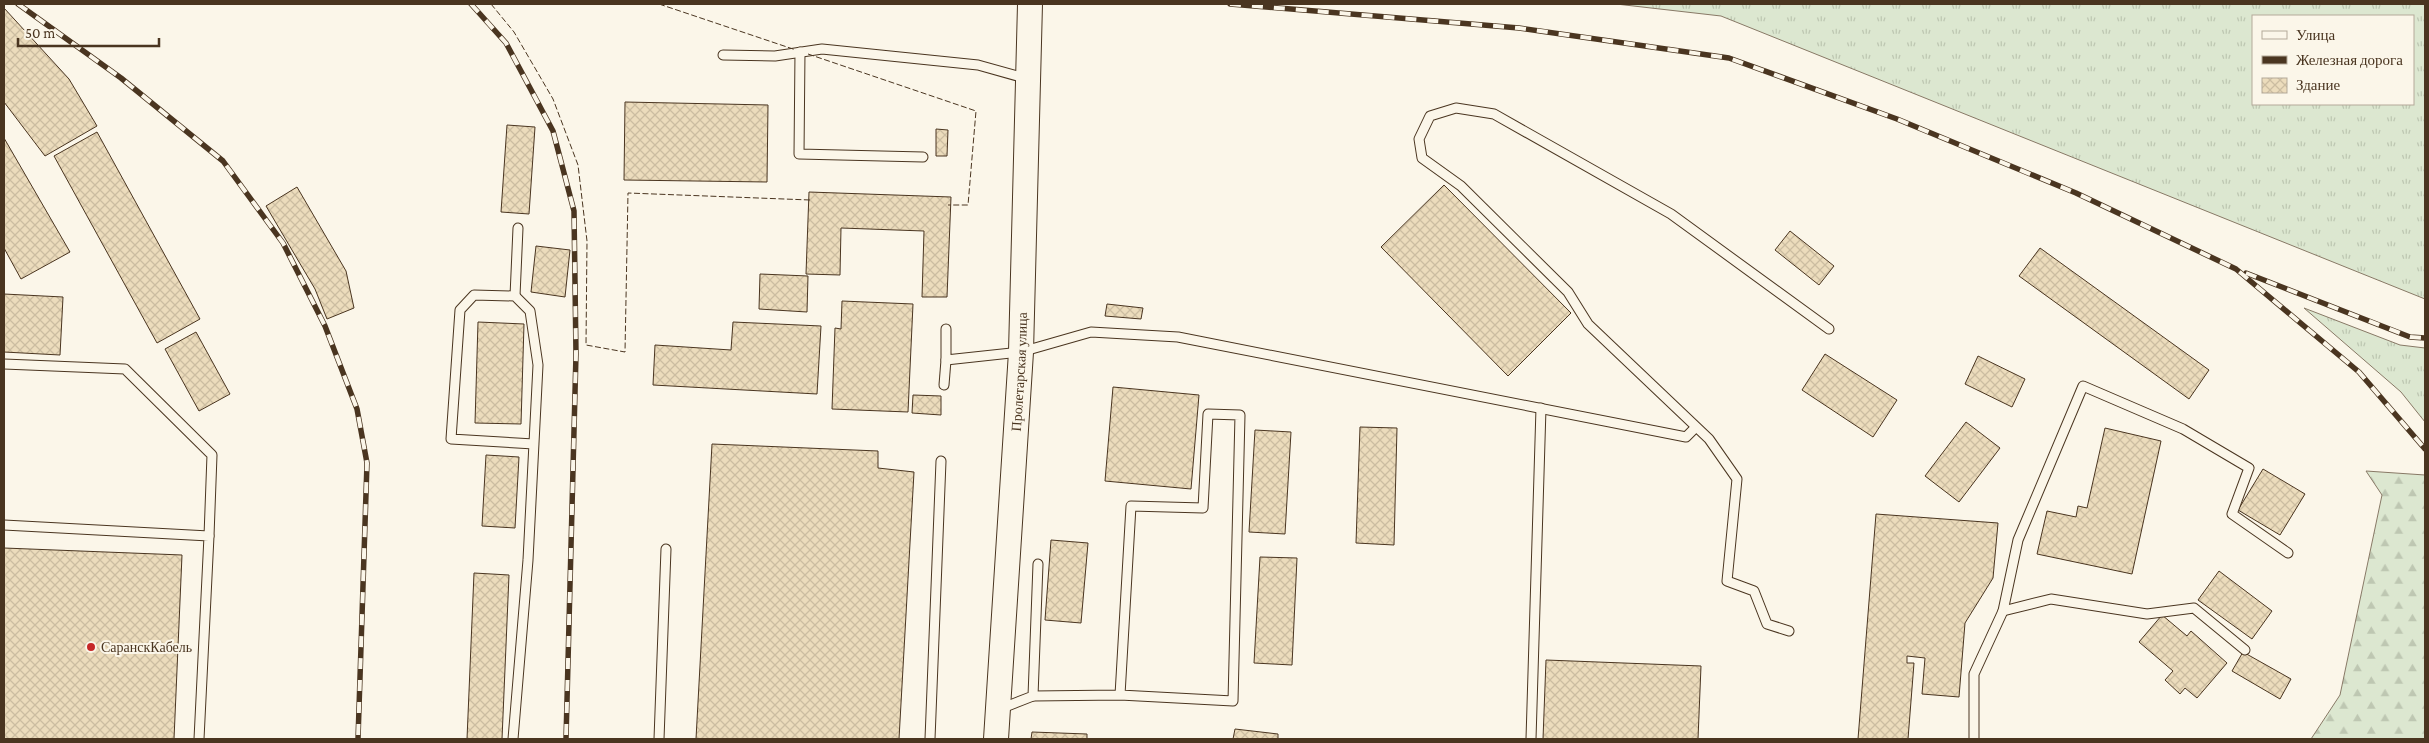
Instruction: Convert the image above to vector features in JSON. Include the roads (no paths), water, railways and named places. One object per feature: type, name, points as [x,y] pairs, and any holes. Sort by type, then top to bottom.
[{"type":"street","name":"Пролетарская улица","points":[[996,739],[1021,352],[1030,4]]},
{"type":"lane","points":[[723,55],[775,56],[822,49],[978,65],[1028,79]]},
{"type":"lane","points":[[800,52],[799,154],[923,157]]},
{"type":"lane","points":[[1789,631],[1767,624],[1754,591],[1726,581],[1737,479],[1709,439],[1695,428],[1588,324],[1562,285],[1461,186],[1422,158],[1419,139],[1430,116],[1456,108],[1494,114],[1671,214],[1829,330]]},
{"type":"lane","points":[[514,296],[518,228]]},
{"type":"lane","points":[[514,739],[528,560],[534,444],[538,364],[530,311],[514,296],[474,295],[460,310],[451,438],[534,444]]},
{"type":"lane","points":[[944,385],[946,328]]},
{"type":"lane","points":[[946,360],[1021,352],[1091,332],[1178,337],[1686,437],[1695,428]]},
{"type":"lane","points":[[4,364],[125,369],[212,455],[199,739]]},
{"type":"lane","points":[[1974,739],[1974,674],[2003,611],[2018,540],[2084,386],[2183,429],[2249,468],[2232,514],[2288,553]]},
{"type":"lane","points":[[1531,739],[1541,408]]},
{"type":"lane","points":[[998,710],[1033,696],[1120,696],[1233,701],[1240,415],[1208,414],[1203,508],[1131,506],[1120,696]]},
{"type":"lane","points":[[930,739],[941,461]]},
{"type":"lane","points":[[4,525],[209,536]]},
{"type":"lane","points":[[659,739],[666,548]]},
{"type":"lane","points":[[1033,696],[1038,564]]},
{"type":"lane","points":[[2003,611],[2051,599],[2147,614],[2194,608],[2245,650]]},
{"type":"railway","points":[[18,4],[121,78],[223,161],[283,243],[325,326],[357,409],[367,463],[358,739]]},
{"type":"railway","points":[[471,4],[506,43],[553,131],[574,211],[576,354],[566,739]]},
{"type":"railway","points":[[1230,4],[1519,28],[1729,58],[1897,119],[2076,193],[2236,269],[2359,372],[2425,449]]},
{"type":"railway","points":[[2246,273],[2410,337],[2425,338]]},
{"type":"place","name":"СаранскКабель","points":[[91,647]]}]
